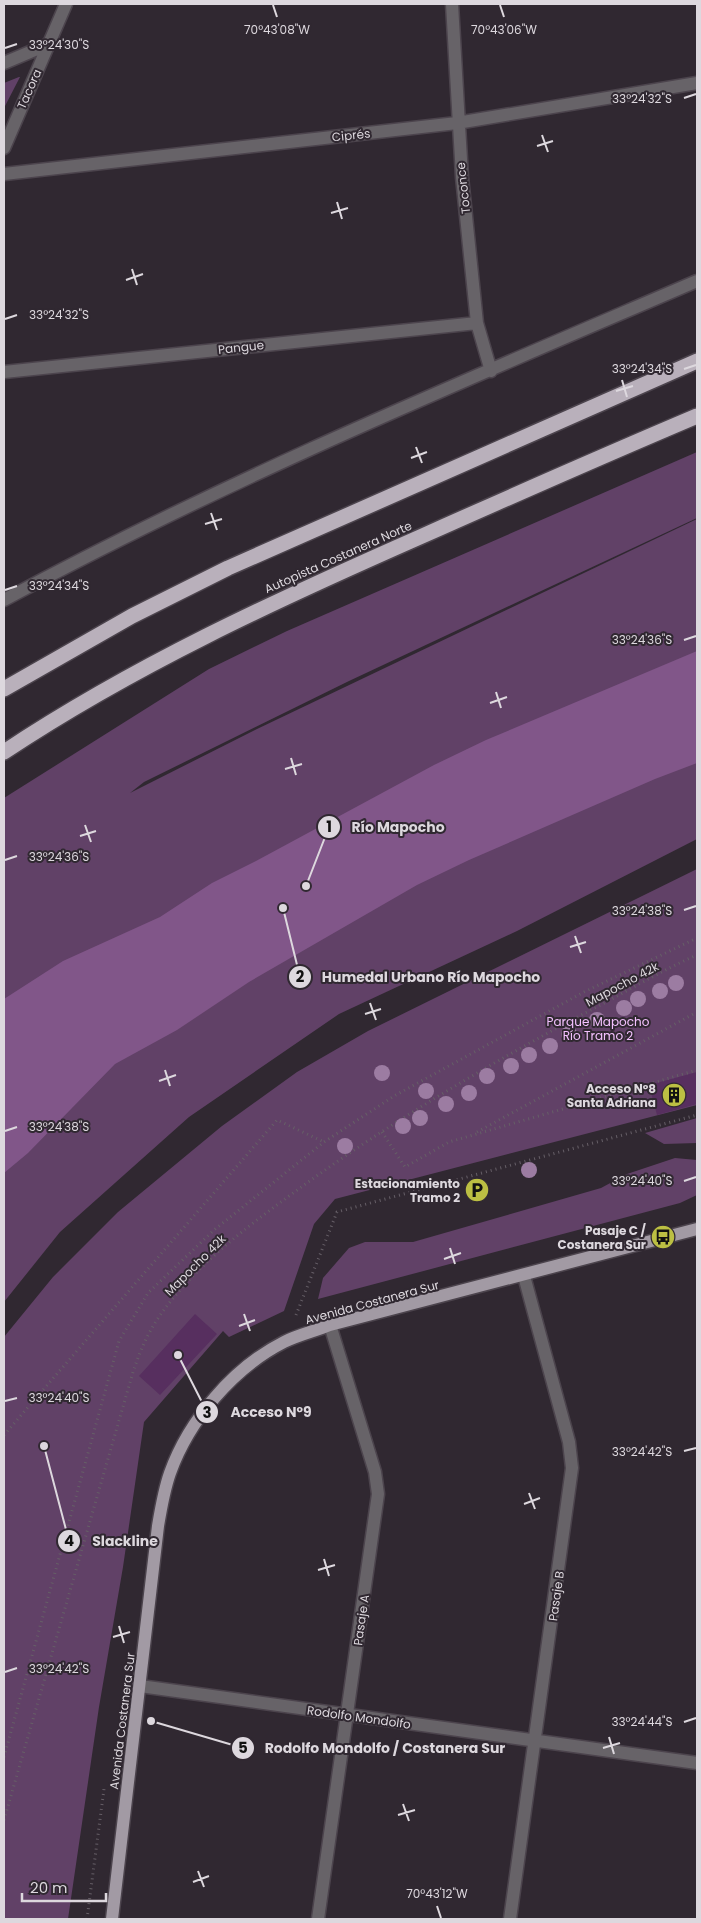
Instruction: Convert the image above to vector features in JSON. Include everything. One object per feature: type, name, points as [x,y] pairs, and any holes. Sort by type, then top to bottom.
[{"type":"highway","points":[[4,689],[124,620],[228,568],[697,361]]},
{"type":"highway","name":"Autopista Costanera Norte","points":[[4,752],[85,701],[228,624],[331,576],[697,416]]},
{"type":"main road","name":"Avenida Costanera Sur","points":[[112,1919],[158,1526],[170,1473],[179,1452],[204,1412],[240,1373],[261,1356],[284,1342],[330,1325],[524,1276],[697,1229]]},
{"type":"street","name":"Tacora","points":[[4,148],[66,4]]},
{"type":"street","name":"Toconce","points":[[452,4],[457,123],[477,323],[491,371]]},
{"type":"street","points":[[4,63],[49,44]]},
{"type":"street","name":"Ciprés","points":[[4,174],[457,123],[697,84]]},
{"type":"street","points":[[4,600],[99,550],[223,490],[697,281]]},
{"type":"street","name":"Pangue","points":[[4,372],[477,323]]},
{"type":"street","name":"Pasaje B","points":[[510,1919],[572,1468],[568,1436],[524,1276]]},
{"type":"street","name":"Pasaje A","points":[[318,1919],[378,1494],[375,1472],[330,1325]]},
{"type":"street","name":"Rodolfo Mondolfo","points":[[140,1686],[697,1763]]},
{"type":"path","points":[[4,1757],[119,1341],[148,1293],[214,1230],[324,1142],[394,1096],[576,997],[697,938]]},
{"type":"path","name":"Mapocho 42k","points":[[4,1820],[133,1372],[144,1340],[161,1313],[189,1281],[244,1229],[317,1175],[382,1132],[511,1052],[697,955]]},
{"type":"path","points":[[470,1136],[697,1012]]},
{"type":"path","points":[[382,1132],[405,1167],[449,1142],[697,1070]]},
{"type":"path","points":[[301,1318],[294,1321],[337,1212],[697,1115]]},
{"type":"path","points":[[4,1435],[277,1120],[324,1142]]},
{"type":"path","points":[[87,1919],[106,1779]]},
{"type":"green space","points":[[20,77],[4,108],[4,83]]},
{"type":"green space","points":[[697,452],[697,518],[349,681],[144,782],[130,793],[257,729],[697,519],[697,839],[517,931],[339,1014],[189,1117],[60,1232],[4,1302],[4,798],[209,669],[287,631]]},
{"type":"green space","name":"Parque Mapocho Río Tramo 2","points":[[697,869],[697,1105],[335,1199],[314,1224],[284,1311],[229,1337],[223,1331],[144,1422],[68,1919],[4,1919],[4,1337],[53,1277],[118,1212],[222,1126],[297,1072],[368,1031]]},
{"type":"green space","points":[[697,1118],[697,1143],[664,1144],[645,1133]]},
{"type":"green space","points":[[675,1158],[697,1160],[697,1195],[680,1203],[318,1299],[323,1278],[349,1248],[365,1242],[413,1242],[601,1188],[627,1174]]},
{"type":"shaded area","points":[[697,651],[697,763],[655,779],[469,860],[417,885],[249,982],[177,1030],[115,1064],[28,1153],[4,1173],[4,999],[63,961],[160,917],[212,883],[434,765],[486,740]]},
{"type":"building","name":"Acceso N°8 Santa Adriana","points":[[697,1072],[697,1104],[657,1115],[649,1085]]},
{"type":"building","points":[[195,1314],[217,1334],[160,1395],[139,1376]]},
{"type":"place","name":"Río Mapocho","points":[[306,886]]},
{"type":"place","name":"Humedal Urbano Río Mapocho","points":[[283,908]]},
{"type":"place","name":"Acceso N°8 Santa Adriana","points":[[674,1095]]},
{"type":"place","name":"Estacionamiento Tramo 2","points":[[477,1190]]},
{"type":"place","name":"Pasaje C / Costanera Sur","points":[[663,1237]]},
{"type":"place","name":"Acceso N°9","points":[[178,1355]]},
{"type":"place","name":"Slackline","points":[[44,1446]]},
{"type":"place","name":"Rodolfo Mondolfo / Costanera Sur","points":[[151,1721]]}]
